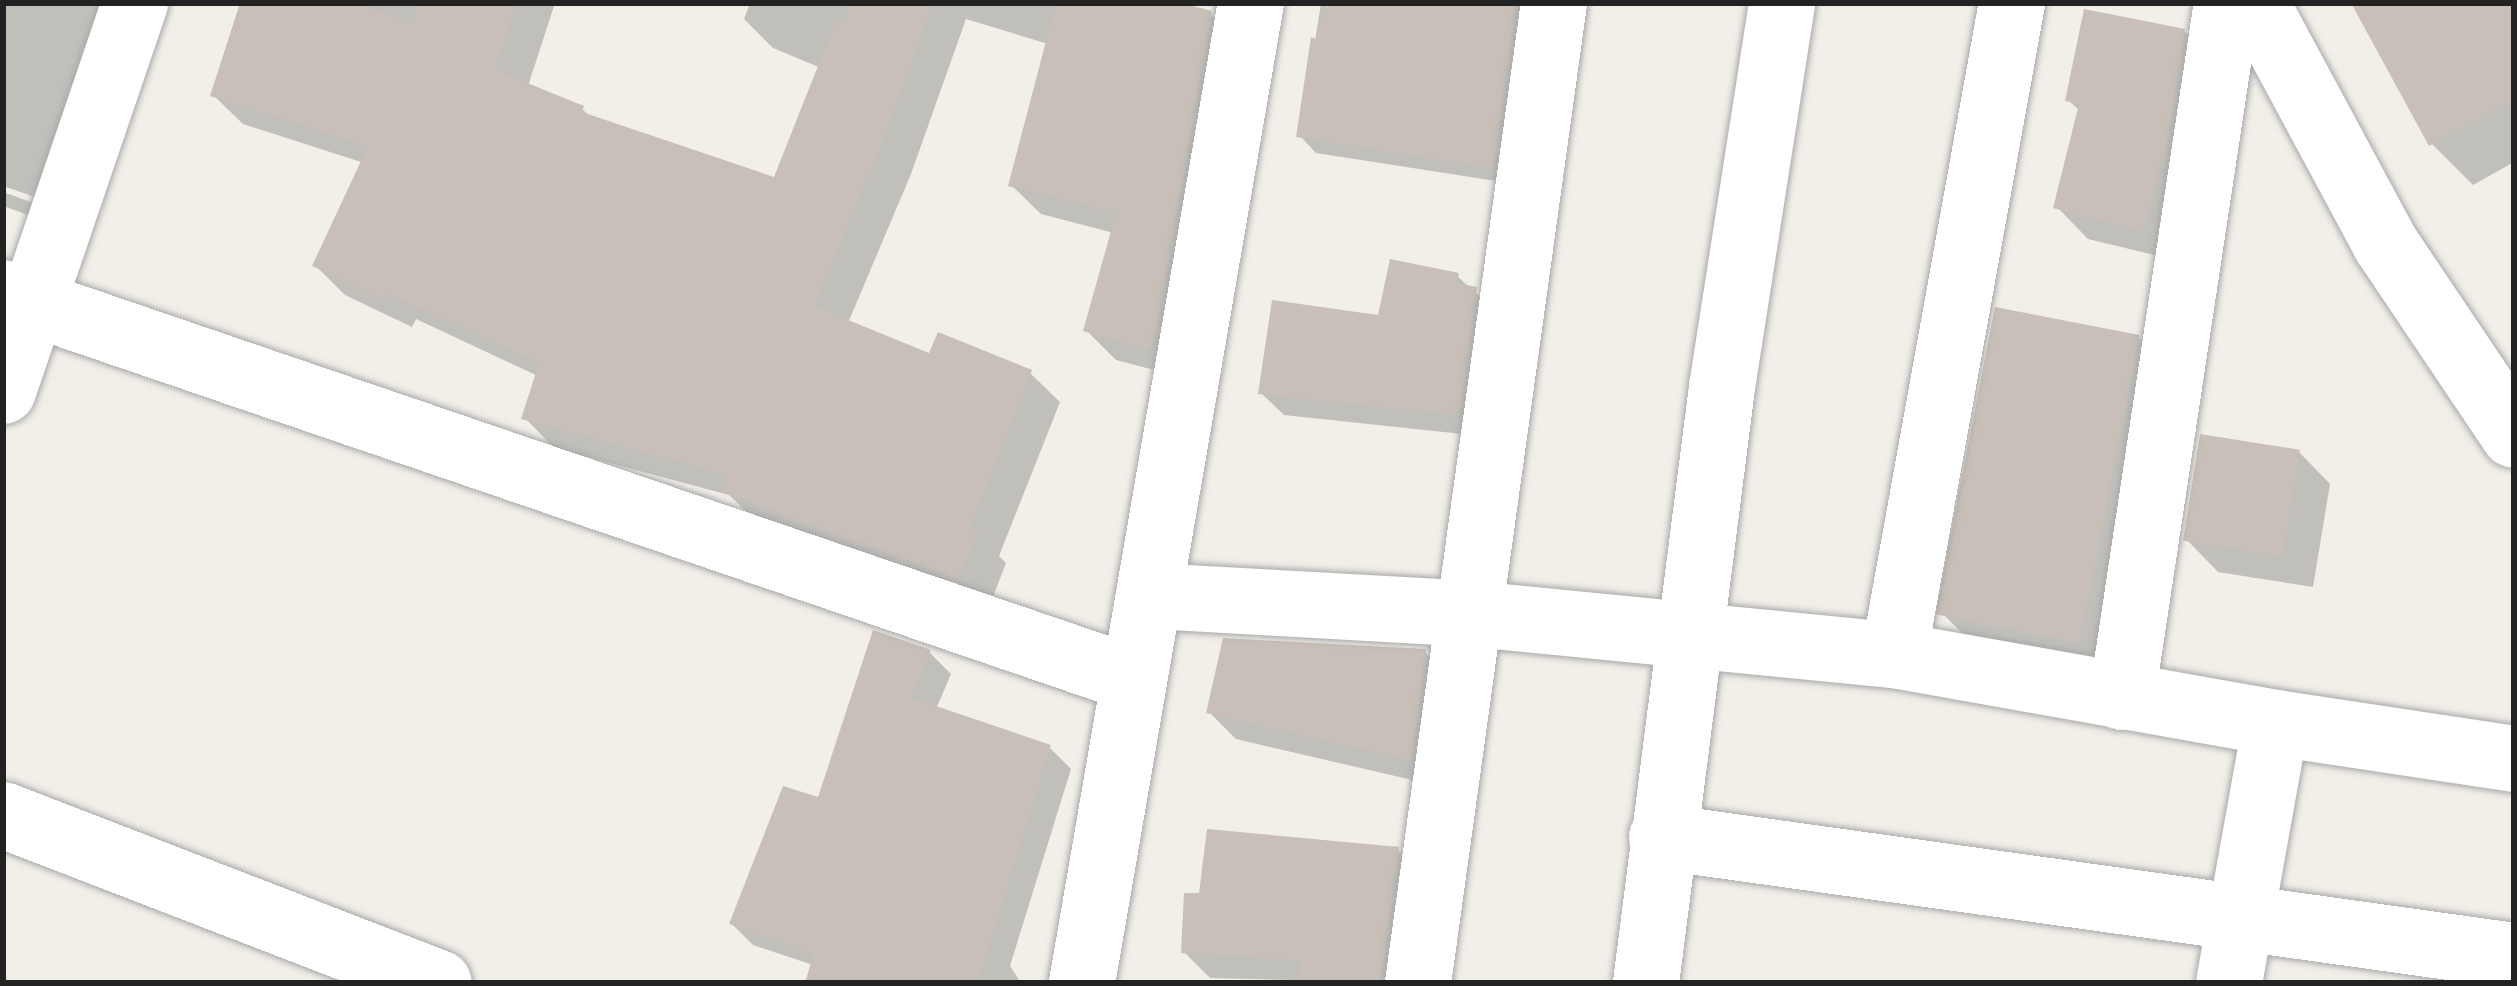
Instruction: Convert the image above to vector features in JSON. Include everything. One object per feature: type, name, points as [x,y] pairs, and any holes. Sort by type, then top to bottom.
[{"type":"street","points":[[3,391],[18,298],[135,3]]},
{"type":"street","points":[[1082,983],[1130,678],[1152,596],[1251,3]]},
{"type":"street","points":[[1418,983],[1555,3]]},
{"type":"street","points":[[1646,983],[1690,632],[1782,3]]},
{"type":"street","points":[[1894,655],[2012,3]]},
{"type":"street","points":[[2122,697],[2228,3]]},
{"type":"street","points":[[2256,3],[2385,243],[2514,435]]},
{"type":"street","points":[[18,298],[1130,678]]},
{"type":"street","points":[[1152,596],[1473,614],[1894,655],[2276,723],[2514,759]]},
{"type":"street","points":[[2229,983],[2276,723]]},
{"type":"street","points":[[3,815],[299,958],[439,983]]},
{"type":"street","points":[[1662,837],[2514,956]]},
{"type":"building","points":[[240,3],[356,3],[412,25],[419,3],[517,3],[495,70],[584,106],[582,112],[774,177],[837,18],[845,21],[851,3],[933,3],[882,144],[814,306],[929,353],[938,332],[1032,370],[970,528],[978,531],[959,580],[722,492],[729,475],[521,419],[539,363],[386,292],[382,300],[312,266],[368,146],[210,96]]},
{"type":"building","points":[[1056,3],[1182,3],[1212,11],[1152,350],[1083,331],[1116,213],[1008,186]]},
{"type":"building","points":[[1326,3],[1516,5],[1493,168],[1296,137],[1311,37],[1316,39]]},
{"type":"building","points":[[2351,3],[2514,3],[2514,99],[2429,146]]},
{"type":"building","points":[[2084,9],[2185,29],[2171,122],[2144,231],[2053,208],[2079,104],[2065,101]]},
{"type":"building","points":[[1390,259],[1459,273],[1457,283],[1477,287],[1459,415],[1258,394],[1272,300],[1378,315]]},
{"type":"building","points":[[1995,307],[2139,335],[2080,642],[1935,614]]},
{"type":"building","points":[[2200,434],[2300,450],[2283,556],[2183,541]]},
{"type":"building","points":[[873,630],[931,650],[912,698],[1051,745],[978,983],[805,983],[814,953],[729,924],[783,786],[818,797]]},
{"type":"building","points":[[1223,638],[1426,649],[1411,760],[1206,713]]},
{"type":"building","points":[[1207,829],[1399,847],[1381,983],[1297,983],[1301,960],[1181,953],[1184,893],[1199,893]]}]
